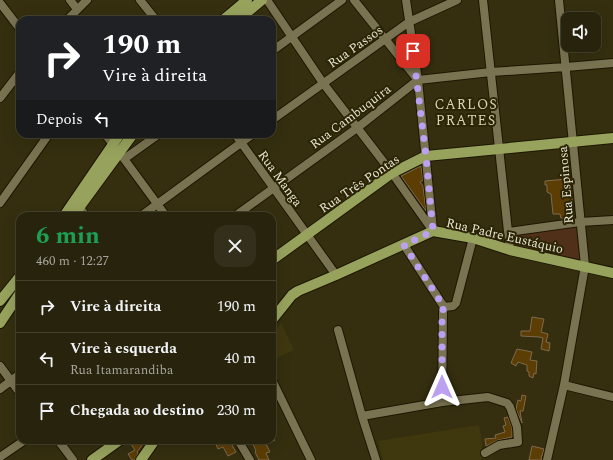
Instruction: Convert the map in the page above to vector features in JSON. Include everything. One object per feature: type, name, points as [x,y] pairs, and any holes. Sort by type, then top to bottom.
[{"type":"main road","points":[[228,16],[247,0]]},
{"type":"main road","points":[[243,16],[260,1]]},
{"type":"main road","points":[[76,212],[118,151],[120,138]]},
{"type":"main road","points":[[67,212],[129,138]]},
{"type":"main road","name":"Rua Três Pontas","points":[[276,257],[392,173],[426,156],[613,138]]},
{"type":"main road","name":"Rua Padre Eustáquio","points":[[276,315],[292,295],[298,291],[433,231],[473,238],[510,250],[613,273]]},
{"type":"main road","points":[[0,301],[16,281]]},
{"type":"main road","points":[[0,323],[16,299]]},
{"type":"main road","points":[[92,460],[114,444]]},
{"type":"main road","points":[[141,460],[152,444]]},
{"type":"street","points":[[70,0],[77,9]]},
{"type":"street","points":[[71,16],[87,0]]},
{"type":"street","points":[[140,0],[152,16]]},
{"type":"street","points":[[276,48],[342,0]]},
{"type":"street","points":[[354,0],[418,80]]},
{"type":"street","points":[[406,0],[418,80],[433,231]]},
{"type":"street","name":"Rua Passos","points":[[276,117],[409,22],[457,0]]},
{"type":"street","points":[[483,0],[510,250]]},
{"type":"street","name":"Rua Espinosa","points":[[547,460],[564,385],[585,266],[559,0]]},
{"type":"street","points":[[260,1],[274,16]]},
{"type":"street","points":[[0,3],[16,24]]},
{"type":"street","points":[[276,18],[292,36],[323,83],[392,173],[433,231]]},
{"type":"street","points":[[418,80],[491,72],[613,63]]},
{"type":"street","points":[[0,98],[16,77]]},
{"type":"street","name":"Rua Cambuquira","points":[[240,212],[357,128],[418,80]]},
{"type":"street","points":[[0,203],[46,138]]},
{"type":"street","points":[[108,138],[163,212]]},
{"type":"street","points":[[118,151],[149,138]]},
{"type":"street","name":"Rua Manga","points":[[238,138],[336,275]]},
{"type":"street","points":[[147,212],[248,138]]},
{"type":"street","points":[[79,207],[83,212]]},
{"type":"street","points":[[508,232],[580,222],[613,220]]},
{"type":"street","points":[[444,307],[453,306],[456,303],[473,238]]},
{"type":"street","points":[[404,245],[444,307]]},
{"type":"street","points":[[442,402],[442,312],[444,307]]},
{"type":"street","points":[[338,330],[376,460]]},
{"type":"street","points":[[0,366],[16,388]]},
{"type":"street","points":[[0,388],[16,377]]},
{"type":"street","points":[[564,385],[613,397]]},
{"type":"street","points":[[276,388],[312,460]]},
{"type":"street","points":[[362,416],[442,402],[488,397],[507,403],[510,407],[517,427],[518,442],[499,446],[485,453]]},
{"type":"street","points":[[0,457],[19,444]]},
{"type":"street","points":[[61,444],[73,460]]},
{"type":"street","points":[[240,444],[250,460]]},
{"type":"shaded area","points":[[580,222],[585,266],[510,250],[508,232]]},
{"type":"shaded area","points":[[281,323],[294,350],[276,358],[276,331]]},
{"type":"shaded area","points":[[479,425],[482,442],[482,460],[383,460],[378,441]]},
{"type":"building","points":[[421,166],[423,180],[420,182],[423,186],[426,211],[401,176]]},
{"type":"building","points":[[567,179],[571,183],[573,212],[567,213],[567,218],[564,219],[561,218],[560,214],[553,214],[551,194],[547,192],[547,185],[545,185],[545,181]]},
{"type":"building","points":[[532,317],[544,319],[541,332],[548,334],[546,342],[550,343],[549,351],[541,349],[543,338],[521,336],[521,331],[530,331]]},
{"type":"building","points":[[517,349],[532,352],[530,360],[537,361],[536,374],[534,373],[533,378],[529,376],[527,365],[518,362],[516,366],[511,363]]},
{"type":"building","points":[[522,395],[526,396],[523,411],[520,411],[522,423],[516,409],[518,400],[521,401]]},
{"type":"building","points":[[508,417],[512,428],[512,437],[498,440],[486,446],[485,439],[496,438],[495,435],[505,432],[503,426],[506,425],[504,418]]},
{"type":"building","points":[[131,444],[143,444],[137,452],[138,453],[135,460],[132,460],[128,454],[135,450]]},
{"type":"building","points":[[216,444],[231,444],[236,452],[228,456],[223,447],[218,449]]},
{"type":"building","points":[[253,444],[266,444],[270,452],[266,453],[269,460],[259,460],[255,452],[256,451]]},
{"type":"building","points":[[532,446],[544,449],[541,456],[542,460],[529,460]]},
{"type":"district","name":"CARLOS PRATES","points":[[466,112]]},
{"type":"route","points":[[413,51],[418,80],[433,231],[404,245],[444,307],[442,312],[442,387]]}]
